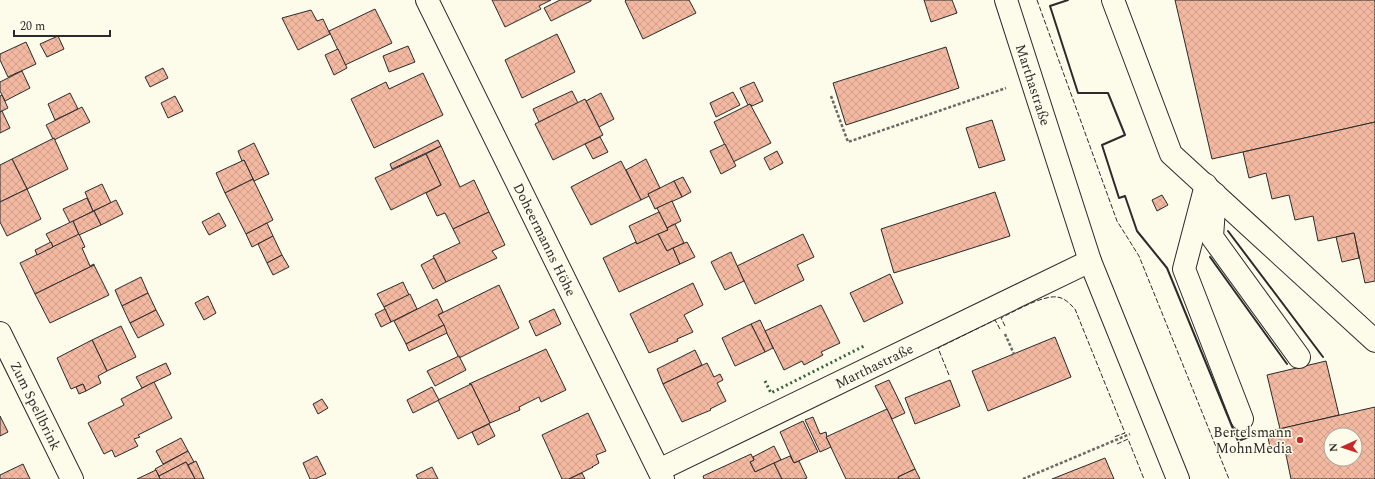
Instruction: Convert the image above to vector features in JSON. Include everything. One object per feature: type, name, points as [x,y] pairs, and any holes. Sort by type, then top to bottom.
[{"type":"street","name":"Doheermanns Höhe","points":[[427,0],[661,474]]},
{"type":"street","name":"Marthastraße","points":[[1006,0],[1090,261],[1178,479]]},
{"type":"street","points":[[1112,0],[1171,154],[1375,341]]},
{"type":"street","points":[[1210,190],[1212,238],[1299,357]]},
{"type":"street","points":[[1210,190],[1184,269],[1242,419]]},
{"type":"street","name":"Marthastraße","points":[[661,474],[1090,261]]},
{"type":"street","name":"Zum Spellbrink","points":[[0,333],[72,479]]},
{"type":"path","points":[[832,96],[848,142],[1031,80]]},
{"type":"path","points":[[1023,479],[1155,423]]},
{"type":"building","points":[[492,0],[551,0],[539,6],[541,9],[505,27]]},
{"type":"building","points":[[560,0],[591,1],[551,21],[544,8]]},
{"type":"building","points":[[689,0],[696,13],[643,39],[625,1]]},
{"type":"building","points":[[924,0],[952,0],[957,13],[931,22]]},
{"type":"building","points":[[1175,0],[1375,0],[1375,122],[1212,159]]},
{"type":"building","points":[[375,9],[392,43],[345,65],[329,31]]},
{"type":"building","points":[[311,10],[317,21],[323,19],[330,34],[298,50],[282,18]]},
{"type":"building","points":[[557,34],[575,72],[522,98],[505,60]]},
{"type":"building","points":[[58,36],[64,49],[47,57],[40,44]]},
{"type":"building","points":[[26,42],[36,64],[8,77],[0,60],[0,54]]},
{"type":"building","points":[[408,46],[415,62],[389,72],[383,56]]},
{"type":"building","points":[[946,47],[959,88],[846,125],[833,83]]},
{"type":"building","points":[[338,49],[347,68],[334,75],[325,55]]},
{"type":"building","points":[[163,68],[168,78],[150,87],[145,77]]},
{"type":"building","points":[[22,71],[30,88],[5,101],[0,91],[0,82]]},
{"type":"building","points":[[423,73],[443,115],[374,148],[351,99],[386,82],[389,89]]},
{"type":"building","points":[[754,82],[763,101],[752,106],[750,104],[748,105],[740,88]]},
{"type":"building","points":[[572,91],[578,103],[539,122],[533,109]]},
{"type":"building","points":[[733,92],[740,105],[716,117],[710,103]]},
{"type":"building","points":[[70,93],[78,109],[55,120],[48,104]]},
{"type":"building","points":[[601,93],[614,119],[599,127],[586,101]]},
{"type":"building","points":[[2,95],[8,108],[0,112],[0,96]]},
{"type":"building","points":[[175,96],[183,111],[168,118],[161,103]]},
{"type":"building","points":[[585,99],[603,135],[553,160],[535,124]]},
{"type":"building","points":[[750,104],[771,143],[733,162],[714,122]]},
{"type":"building","points":[[82,107],[90,122],[54,140],[46,125]]},
{"type":"building","points":[[2,111],[10,128],[0,133],[0,112]]},
{"type":"building","points":[[992,120],[1005,160],[979,168],[966,128]]},
{"type":"building","points":[[1375,122],[1375,281],[1365,283],[1354,233],[1318,241],[1313,216],[1295,220],[1289,195],[1272,199],[1266,173],[1249,178],[1243,152]]},
{"type":"building","points":[[600,137],[608,152],[593,159],[585,144]]},
{"type":"building","points":[[54,138],[68,169],[27,189],[12,159]]},
{"type":"building","points":[[438,140],[441,146],[392,169],[390,164]]},
{"type":"building","points":[[254,143],[269,174],[254,181],[238,151]]},
{"type":"building","points":[[725,144],[736,166],[721,174],[710,151]]},
{"type":"building","points":[[441,146],[460,187],[474,180],[489,212],[453,229],[445,213],[437,216],[426,193],[441,185],[426,154]]},
{"type":"building","points":[[777,151],[783,163],[770,170],[764,158]]},
{"type":"building","points":[[426,154],[441,185],[391,210],[375,178]]},
{"type":"building","points":[[12,159],[27,189],[0,202],[0,165]]},
{"type":"building","points":[[646,159],[660,188],[648,194],[649,196],[641,200],[626,170]]},
{"type":"building","points":[[244,160],[253,179],[225,193],[216,173]]},
{"type":"building","points":[[621,161],[641,200],[591,225],[571,187]]},
{"type":"building","points":[[683,177],[691,192],[682,197],[674,181]]},
{"type":"building","points":[[253,179],[273,220],[246,234],[225,193]]},
{"type":"building","points":[[674,181],[682,197],[655,209],[648,194]]},
{"type":"building","points":[[102,184],[111,203],[93,211],[85,192]]},
{"type":"building","points":[[27,189],[41,219],[7,236],[0,222],[0,202]]},
{"type":"building","points":[[995,192],[1010,236],[894,273],[881,229]]},
{"type":"building","points":[[1162,195],[1168,205],[1157,211],[1152,200]]},
{"type":"building","points":[[87,198],[93,211],[70,223],[63,209]]},
{"type":"building","points":[[116,200],[123,214],[101,225],[94,211]]},
{"type":"building","points":[[672,201],[681,221],[667,228],[657,208]]},
{"type":"building","points":[[94,211],[101,225],[79,235],[73,221]]},
{"type":"building","points":[[489,212],[505,245],[492,251],[497,258],[446,282],[433,256],[460,243],[453,229]]},
{"type":"building","points":[[659,212],[668,230],[637,244],[629,226]]},
{"type":"building","points":[[219,213],[226,226],[209,235],[202,222]]},
{"type":"building","points":[[73,221],[79,235],[53,247],[46,234]]},
{"type":"building","points":[[267,223],[273,236],[252,247],[246,234]]},
{"type":"building","points":[[675,224],[684,243],[667,251],[658,234],[668,230],[667,228]]},
{"type":"building","points":[[1354,233],[1359,258],[1342,262],[1336,237]]},
{"type":"building","points":[[79,234],[85,247],[82,248],[90,266],[94,265],[35,294],[20,263]]},
{"type":"building","points":[[658,234],[667,251],[673,248],[680,264],[619,292],[603,258],[636,242],[637,244]]},
{"type":"building","points":[[803,234],[814,257],[797,265],[804,280],[755,304],[737,266]]},
{"type":"building","points":[[273,236],[282,255],[267,263],[258,244]]},
{"type":"building","points":[[51,242],[53,247],[37,255],[35,250]]},
{"type":"building","points":[[687,242],[695,257],[680,264],[673,248]]},
{"type":"building","points":[[731,252],[744,281],[725,290],[711,262]]},
{"type":"building","points":[[282,255],[289,267],[273,275],[267,263]]},
{"type":"building","points":[[434,258],[446,282],[433,289],[421,265]]},
{"type":"building","points":[[94,265],[109,295],[50,323],[35,294]]},
{"type":"building","points":[[890,274],[903,303],[864,322],[850,293]]},
{"type":"building","points":[[141,277],[148,293],[122,306],[115,290]]},
{"type":"building","points":[[403,282],[409,295],[384,307],[377,294]]},
{"type":"building","points":[[693,283],[703,305],[684,315],[693,332],[677,339],[678,341],[649,353],[630,314]]},
{"type":"building","points":[[499,285],[519,328],[459,358],[438,315]]},
{"type":"building","points":[[148,293],[156,310],[130,323],[122,306]]},
{"type":"building","points":[[410,294],[417,309],[391,322],[384,307]]},
{"type":"building","points":[[208,296],[216,313],[204,320],[195,303]]},
{"type":"building","points":[[437,299],[443,312],[438,315],[444,325],[406,344],[394,321]]},
{"type":"building","points":[[821,305],[840,343],[821,352],[823,355],[804,365],[802,361],[784,370],[765,331]]},
{"type":"building","points":[[385,309],[391,322],[381,327],[375,314]]},
{"type":"building","points":[[554,309],[561,324],[536,336],[529,321]]},
{"type":"building","points":[[156,310],[164,325],[138,338],[130,323]]},
{"type":"building","points":[[760,320],[773,348],[765,352],[751,324]]},
{"type":"building","points":[[751,324],[765,352],[735,366],[722,338]]},
{"type":"building","points":[[444,325],[447,333],[409,351],[406,344]]},
{"type":"building","points":[[121,326],[136,357],[107,371],[92,340]]},
{"type":"building","points":[[1055,337],[1071,377],[988,411],[972,371]]},
{"type":"building","points":[[92,340],[107,371],[98,376],[101,383],[86,391],[83,384],[71,389],[57,358]]},
{"type":"building","points":[[546,349],[566,390],[541,402],[539,397],[519,407],[520,410],[490,423],[471,384],[469,384]]},
{"type":"building","points":[[695,350],[702,365],[663,384],[657,369]]},
{"type":"building","points":[[459,356],[466,370],[435,386],[427,371]]},
{"type":"building","points":[[1326,361],[1339,415],[1280,429],[1267,375]]},
{"type":"building","points":[[166,363],[171,374],[142,388],[136,377]]},
{"type":"building","points":[[707,363],[714,377],[720,374],[723,380],[717,383],[726,401],[710,409],[711,410],[682,422],[663,384]]},
{"type":"building","points":[[889,380],[905,413],[892,419],[875,386]]},
{"type":"building","points":[[950,380],[960,406],[915,424],[905,398]]},
{"type":"building","points":[[154,382],[172,418],[138,435],[140,437],[134,439],[138,446],[115,457],[112,450],[104,454],[88,423],[124,405],[121,399]]},
{"type":"building","points":[[83,384],[86,391],[79,394],[76,387]]},
{"type":"building","points":[[471,384],[490,423],[458,439],[438,400]]},
{"type":"building","points":[[432,387],[439,400],[413,413],[407,400]]},
{"type":"building","points":[[322,399],[328,408],[318,414],[313,404]]},
{"type":"building","name":"Bertelsmann MohnMedia","points":[[1375,407],[1375,479],[1291,479],[1284,445],[1262,450],[1270,447],[1267,433],[1257,435]]},
{"type":"building","points":[[887,409],[915,469],[898,477],[899,479],[846,479],[826,437]]},
{"type":"building","points":[[588,413],[606,451],[596,455],[599,463],[593,467],[569,479],[562,479],[542,435]]},
{"type":"building","points":[[0,416],[8,432],[0,436]]},
{"type":"building","points":[[813,417],[820,434],[826,432],[826,437],[831,447],[820,452],[805,420]]},
{"type":"building","points":[[803,421],[818,452],[794,463],[780,432]]},
{"type":"building","points":[[489,424],[495,436],[478,445],[472,432]]},
{"type":"building","points":[[181,438],[188,451],[163,464],[156,451]]},
{"type":"building","points":[[774,446],[781,460],[755,472],[750,462],[754,460],[753,457]]},
{"type":"building","points":[[188,451],[194,462],[188,465],[186,462],[159,476],[155,469]]},
{"type":"building","points":[[751,454],[754,460],[750,462],[755,472],[774,463],[782,479],[704,479],[703,476]]},
{"type":"building","points":[[317,456],[326,474],[315,479],[310,479],[303,463]]},
{"type":"building","points":[[790,456],[794,463],[799,461],[807,478],[782,479],[774,463]]},
{"type":"building","points":[[1105,458],[1114,479],[1052,479]]},
{"type":"building","points":[[196,461],[204,479],[195,479],[188,465]]},
{"type":"building","points":[[186,462],[195,479],[160,479],[159,476]]},
{"type":"building","points":[[23,464],[30,479],[0,479],[0,475]]},
{"type":"building","points":[[432,467],[438,479],[418,479],[416,475]]},
{"type":"building","points":[[915,469],[920,479],[899,479],[898,477]]},
{"type":"building","points":[[156,470],[160,479],[137,479]]},
{"type":"building","points":[[582,473],[585,479],[569,479]]},
{"type":"hedge","points":[[765,381],[771,393],[866,345]]},
{"type":"fence","points":[[1037,0],[1117,221],[1139,256],[1229,479]]},
{"type":"fence","points":[[1005,326],[1001,318],[1044,298],[1060,298],[1075,309],[1125,433],[1114,437]]},
{"type":"fence","points":[[949,375],[938,348],[995,320],[1000,329]]},
{"type":"fence","points":[[1117,444],[1128,439],[1144,479]]},
{"type":"wall","points":[[1068,0],[1050,6],[1078,93],[1108,93],[1125,135],[1102,145],[1119,198],[1125,196],[1137,231],[1167,268],[1238,441],[1257,434]]},
{"type":"wall","points":[[1228,231],[1323,357]]},
{"type":"wall","points":[[1210,257],[1287,364]]},
{"type":"place","name":"Bertelsmann MohnMedia","points":[[1300,440]]}]
